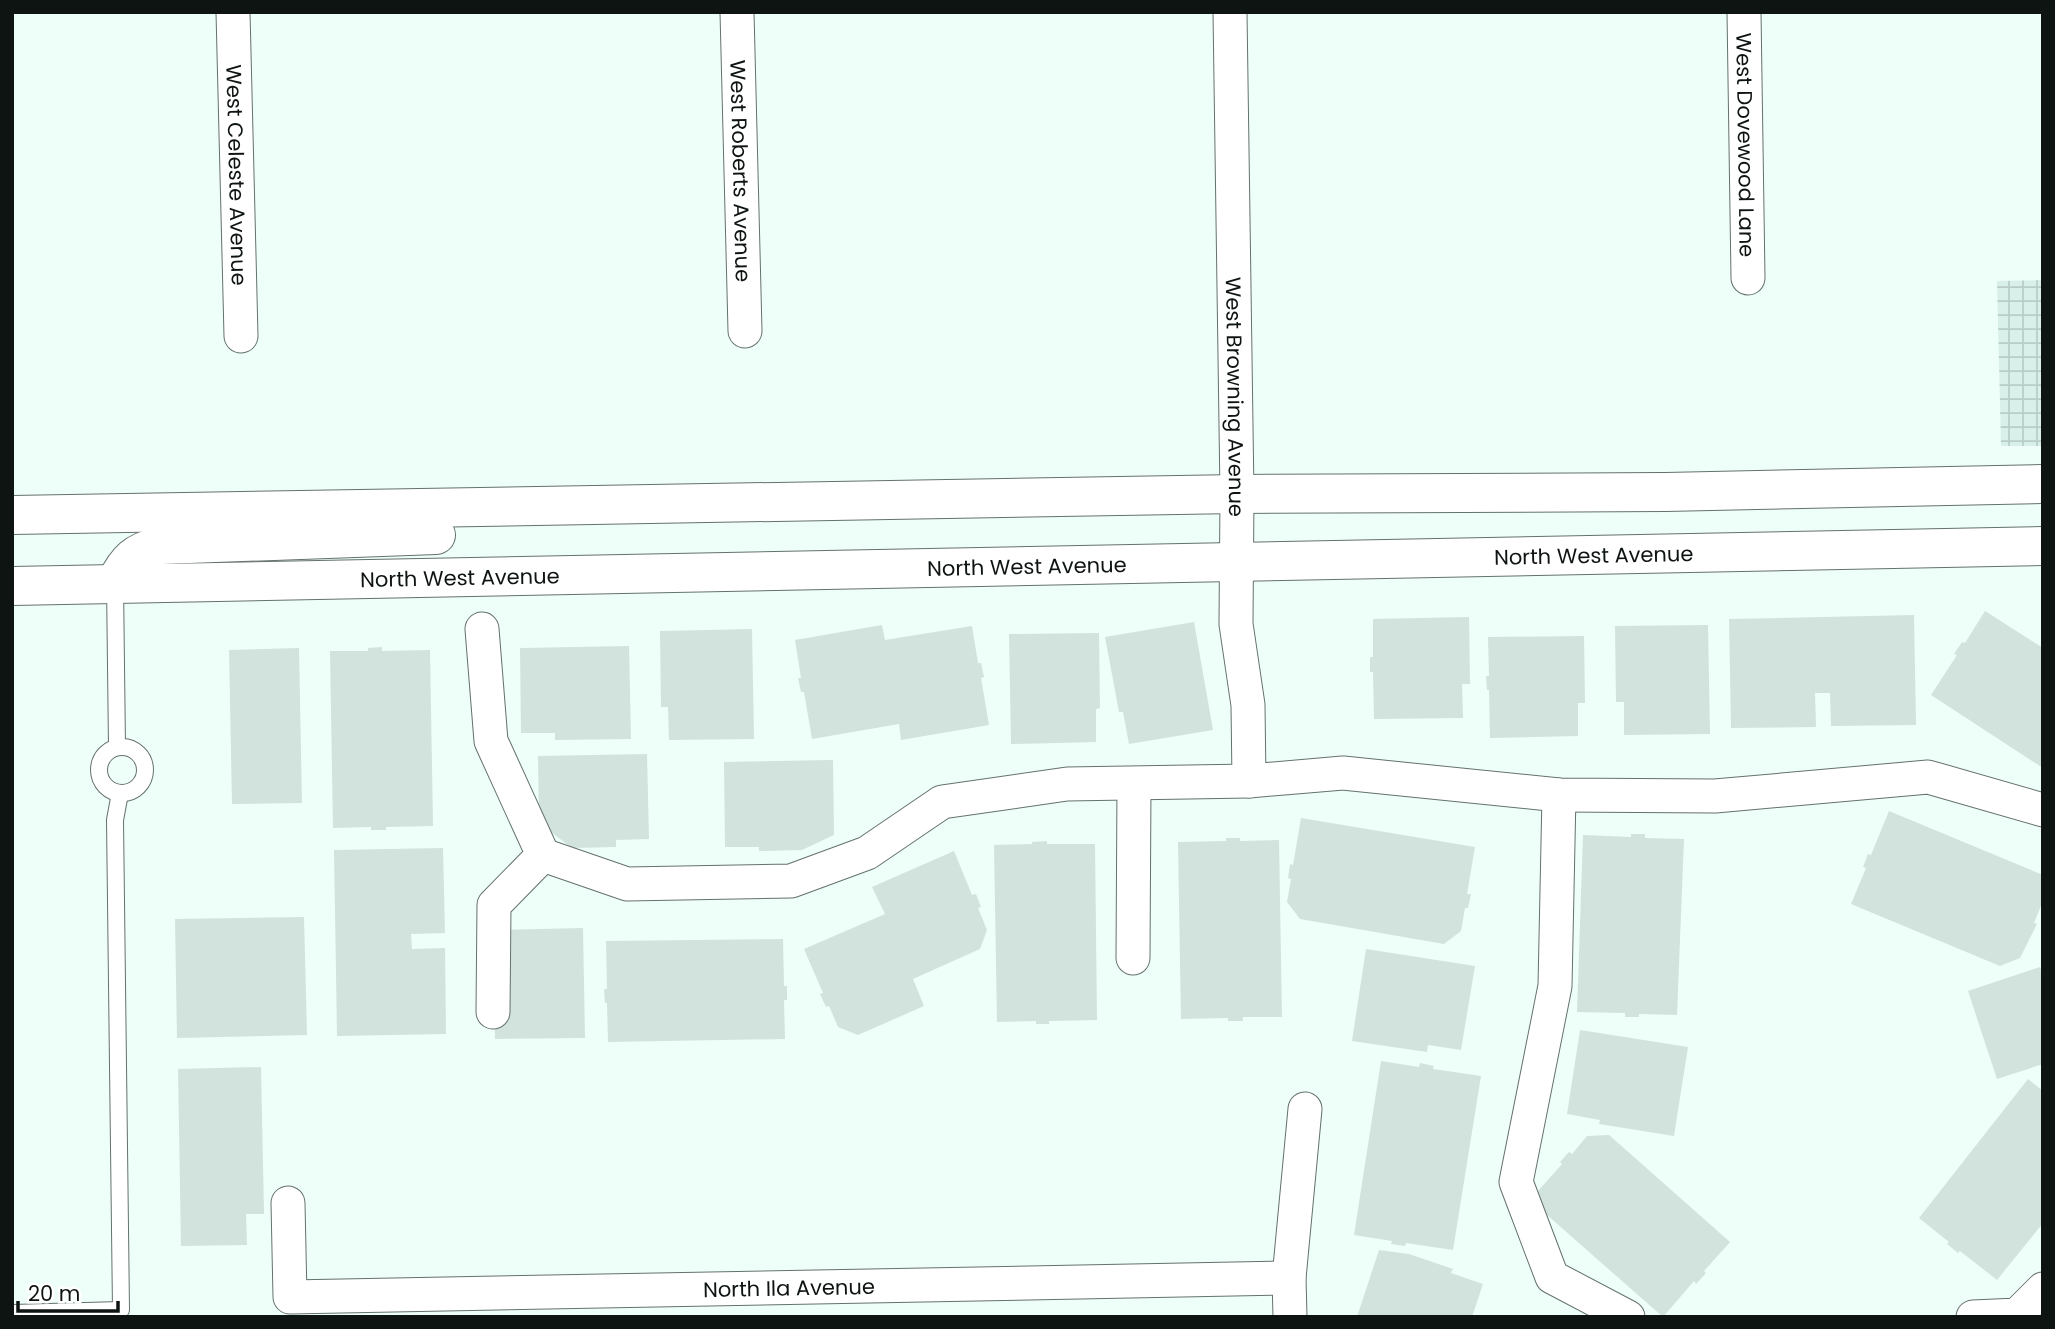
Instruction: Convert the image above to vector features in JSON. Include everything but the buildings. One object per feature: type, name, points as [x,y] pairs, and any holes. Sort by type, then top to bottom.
[{"type":"main road","points":[[12,515],[1237,494],[1665,492],[2043,484]]},
{"type":"main road","points":[[116,584],[125,564],[143,550],[162,545],[568,531],[712,504]]},
{"type":"main road","name":"North West Avenue","points":[[12,586],[2043,546]]},
{"type":"street","name":"West Celeste Avenue","points":[[233,12],[241,336]]},
{"type":"street","name":"West Roberts Avenue","points":[[737,12],[745,331]]},
{"type":"street","name":"West Browning Avenue","points":[[1230,12],[1237,624],[1248,705],[1249,781]]},
{"type":"street","name":"West Dovewood Lane","points":[[1744,12],[1748,278]]},
{"type":"street","points":[[482,629],[491,741],[543,855],[627,884],[791,881],[867,853],[942,802],[1068,784],[1249,781],[1343,773],[1559,795],[1715,796],[1928,777],[2043,810]]},
{"type":"street","points":[[1133,958],[1134,785]]},
{"type":"street","points":[[1559,795],[1555,986],[1516,1182],[1552,1277],[1628,1317]]},
{"type":"street","points":[[493,1012],[494,905],[543,855]]},
{"type":"street","points":[[1290,1317],[1289,1278],[1305,1109]]},
{"type":"street","name":"North Ila Avenue","points":[[288,1203],[290,1297],[1289,1278]]},
{"type":"street","points":[[1973,1317],[2017,1315],[2043,1289]]},
{"type":"lane","points":[[116,584],[117,747]]},
{"type":"lane","points":[[117,747],[133,749],[143,761],[145,769],[140,784],[127,793],[120,793],[106,787],[99,775],[100,760],[117,747]]},
{"type":"lane","points":[[12,1313],[121,1310],[115,820],[120,793]]},
{"type":"shaded area","points":[[2043,280],[2043,446],[2001,446],[1997,281]]}]
